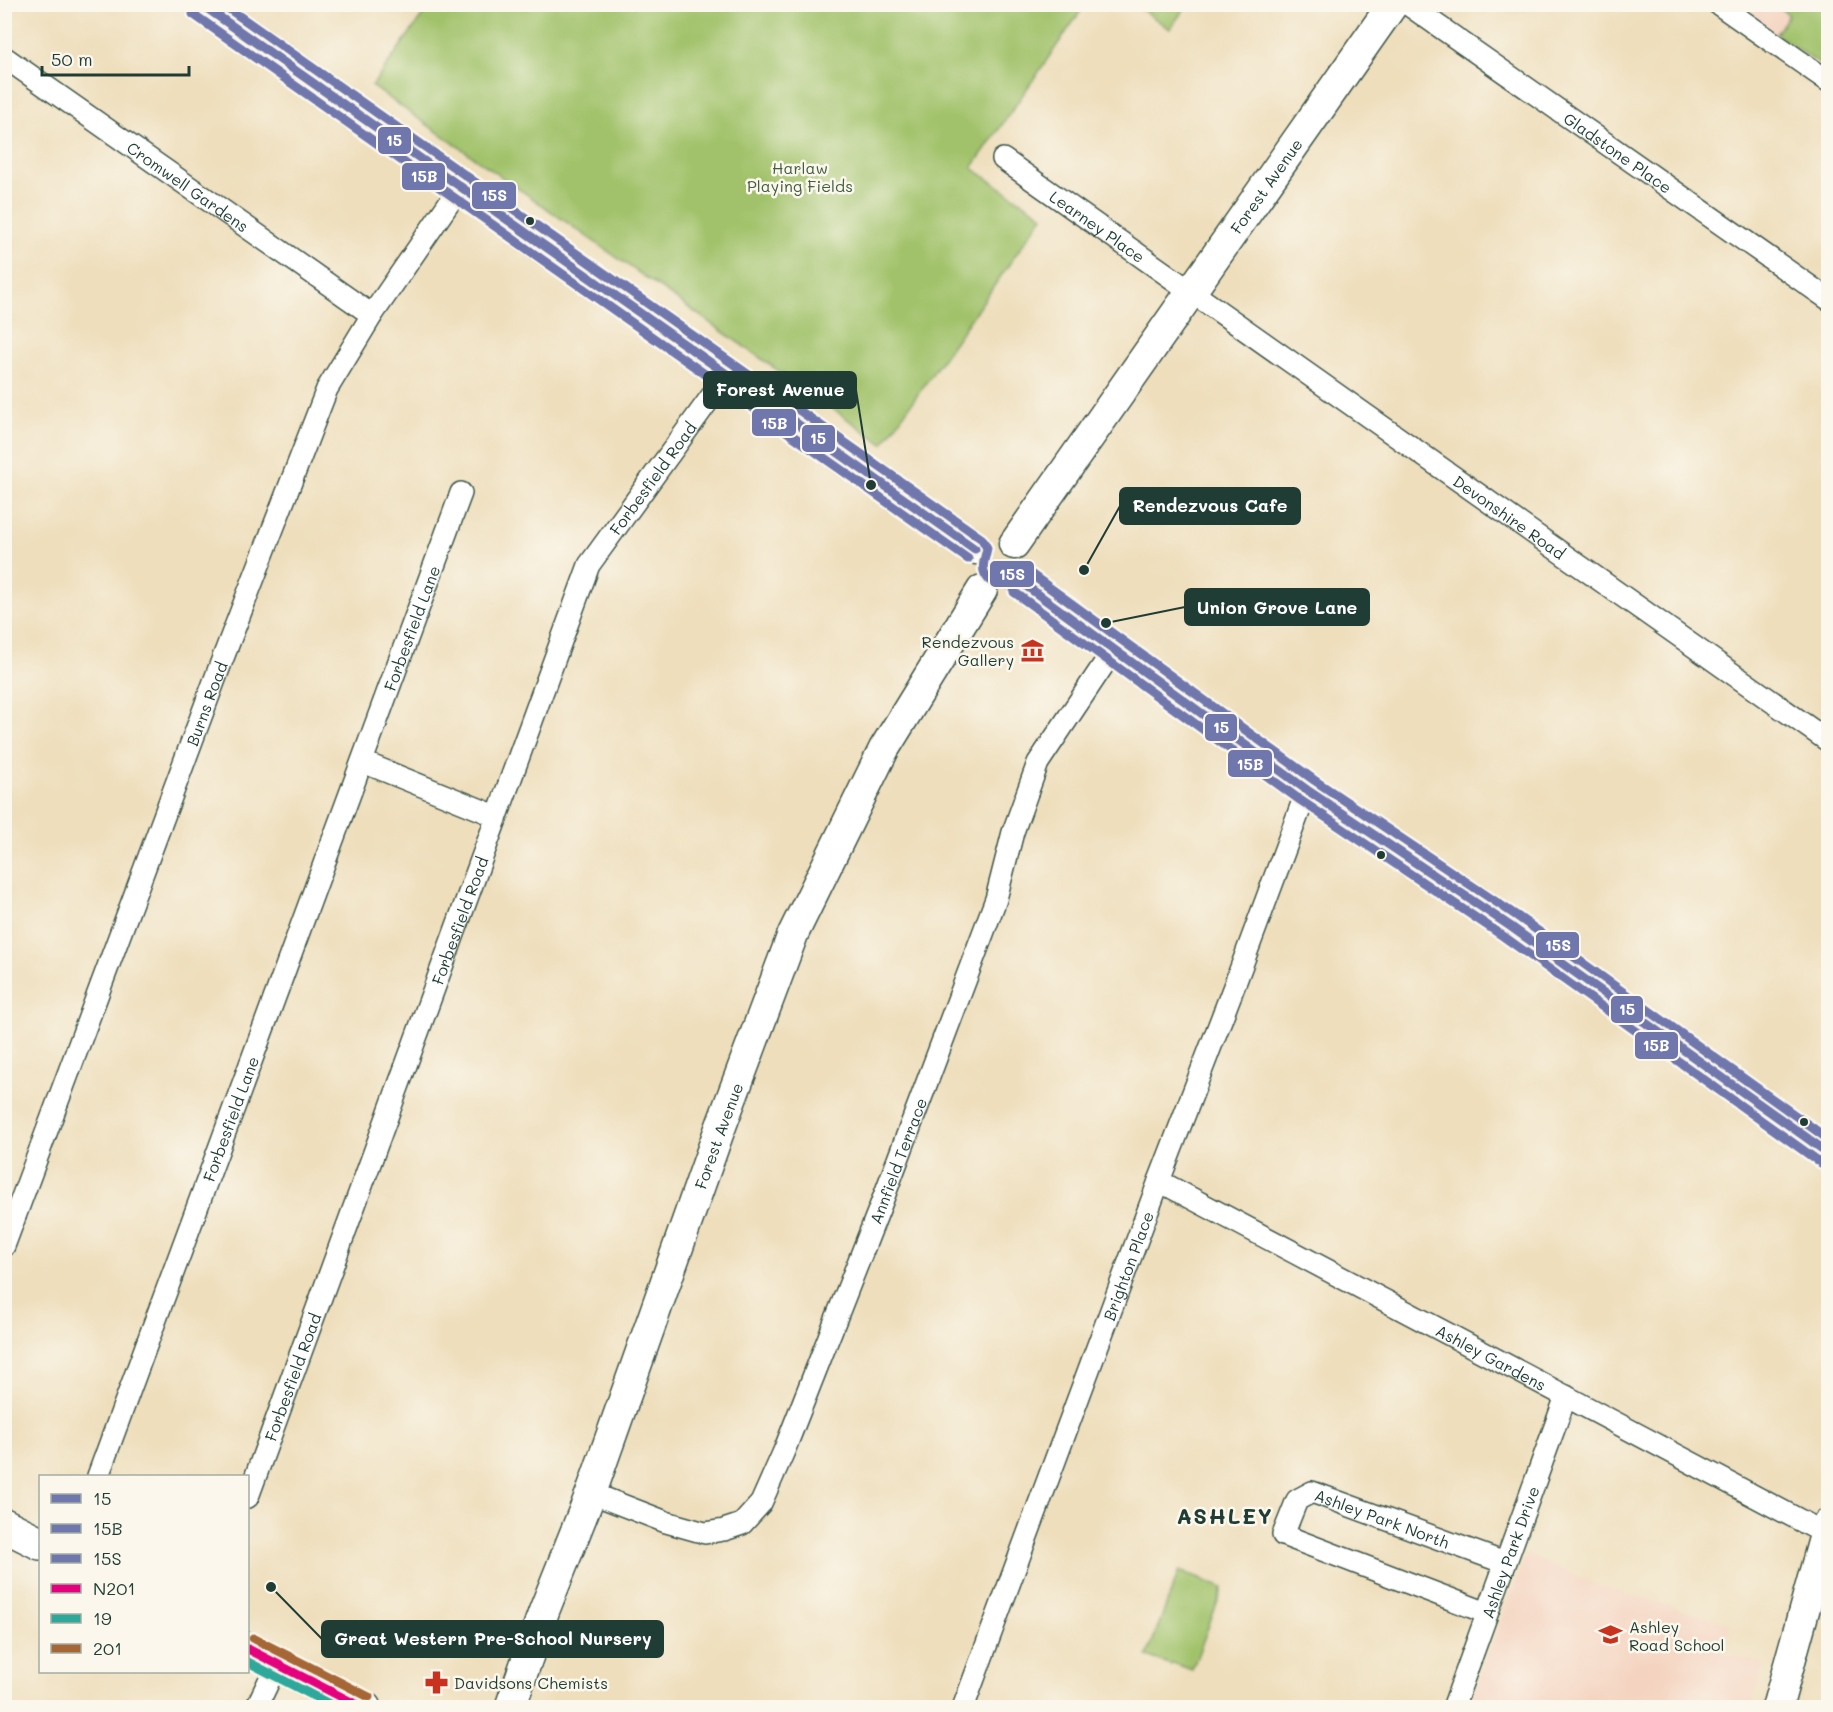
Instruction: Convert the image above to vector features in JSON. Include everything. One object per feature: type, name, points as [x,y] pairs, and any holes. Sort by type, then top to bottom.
[{"type":"main road","points":[[4,1525],[39,1542]]},
{"type":"main road","points":[[249,1650],[364,1707]]},
{"type":"street","points":[[200,4],[975,549]]},
{"type":"street","name":"Forest Avenue","points":[[1014,544],[1393,4]]},
{"type":"street","name":"Gladstone Place","points":[[1407,4],[1828,299]]},
{"type":"street","points":[[1718,4],[1828,81]]},
{"type":"street","name":"Cromwell Gardens","points":[[4,57],[372,315]]},
{"type":"street","name":"Learney Place","points":[[1003,159],[1191,292]]},
{"type":"street","name":"Burns Road","points":[[4,1246],[218,673],[327,389],[372,315],[460,187]]},
{"type":"street","name":"Devonshire Road","points":[[1191,292],[1828,741]]},
{"type":"street","name":"Forbesfield Road","points":[[249,1494],[589,565],[727,375]]},
{"type":"street","name":"Forbesfield Lane","points":[[98,1475],[461,493]]},
{"type":"street","points":[[998,538],[1014,544],[1020,550],[1025,566],[1021,582],[1007,593],[990,594],[982,590],[975,584],[969,567],[970,558],[975,549],[989,539],[998,538]]},
{"type":"street","points":[[1021,582],[1307,790],[1510,926],[1828,1153]]},
{"type":"street","name":"Forest Avenue","points":[[510,1707],[544,1611],[591,1494],[718,1134],[793,934],[884,749],[982,590]]},
{"type":"street","name":"Annfield Terrace","points":[[591,1494],[666,1522],[705,1533],[742,1524],[761,1503],[784,1451],[880,1207],[996,899],[1013,832],[1038,763],[1114,650]]},
{"type":"street","points":[[363,762],[496,816]]},
{"type":"street","name":"Brighton Place","points":[[963,1707],[1307,790]]},
{"type":"street","name":"Ashley Gardens","points":[[1159,1181],[1566,1396],[1827,1529]]},
{"type":"street","name":"Ashley Park Drive","points":[[1453,1707],[1566,1396]]},
{"type":"street","name":"Ashley Park North","points":[[1487,1613],[1283,1536],[1297,1500],[1312,1492],[1505,1563]]},
{"type":"street","points":[[1777,1707],[1827,1529]]},
{"type":"street","points":[[256,1707],[278,1664]]},
{"type":"shaded area","points":[[1735,5],[1828,5],[1828,70]]},
{"type":"shaded area","name":"Ashley Road School","points":[[1527,1553],[1594,1584],[1730,1624],[1724,1653],[1764,1664],[1751,1707],[1470,1707],[1485,1661]]},
{"type":"green space","name":"Harlaw Playing Fields","points":[[430,5],[1085,5],[972,168],[1043,216],[883,444],[372,86]]},
{"type":"green space","points":[[1135,5],[1187,5],[1170,29]]},
{"type":"green space","points":[[1775,5],[1828,5],[1828,70],[1776,34],[1789,15]]},
{"type":"green space","points":[[1179,1571],[1223,1588],[1192,1670],[1147,1656]]},
{"type":"transit line","name":"15","points":[[201,4],[975,549]]},
{"type":"transit line","name":"15S","points":[[222,4],[982,539],[987,548],[983,568],[989,580],[1001,581],[1018,570],[1028,572],[1314,780],[1517,916],[1828,1139]]},
{"type":"transit line","name":"15B","points":[[193,14],[968,559]]},
{"type":"transit line","name":"15","points":[[1021,582],[1307,790],[1510,926],[1828,1153]]},
{"type":"transit line","name":"15B","points":[[1014,592],[1300,800],[1503,936],[1821,1163]]},
{"type":"transit line","name":"201","points":[[253,1638],[369,1697]]},
{"type":"transit line","name":"N201","points":[[249,1650],[363,1708]]},
{"type":"transit line","name":"19","points":[[249,1663],[337,1708]]},
{"type":"place","name":"Forest Avenue","points":[[871,485]]},
{"type":"place","name":"Rendezvous Cafe","points":[[1084,570]]},
{"type":"place","name":"Union Grove Lane","points":[[1106,623]]},
{"type":"place","name":"Rendezvous Gallery","points":[[1032,650]]},
{"type":"place","name":"Great Western Pre-School Nursery","points":[[271,1587]]},
{"type":"place","name":"Ashley Road School","points":[[1611,1635]]},
{"type":"place","name":"Davidsons Chemists","points":[[436,1682]]},
{"type":"district","name":"ASHLEY","points":[[1225,1515]]}]
